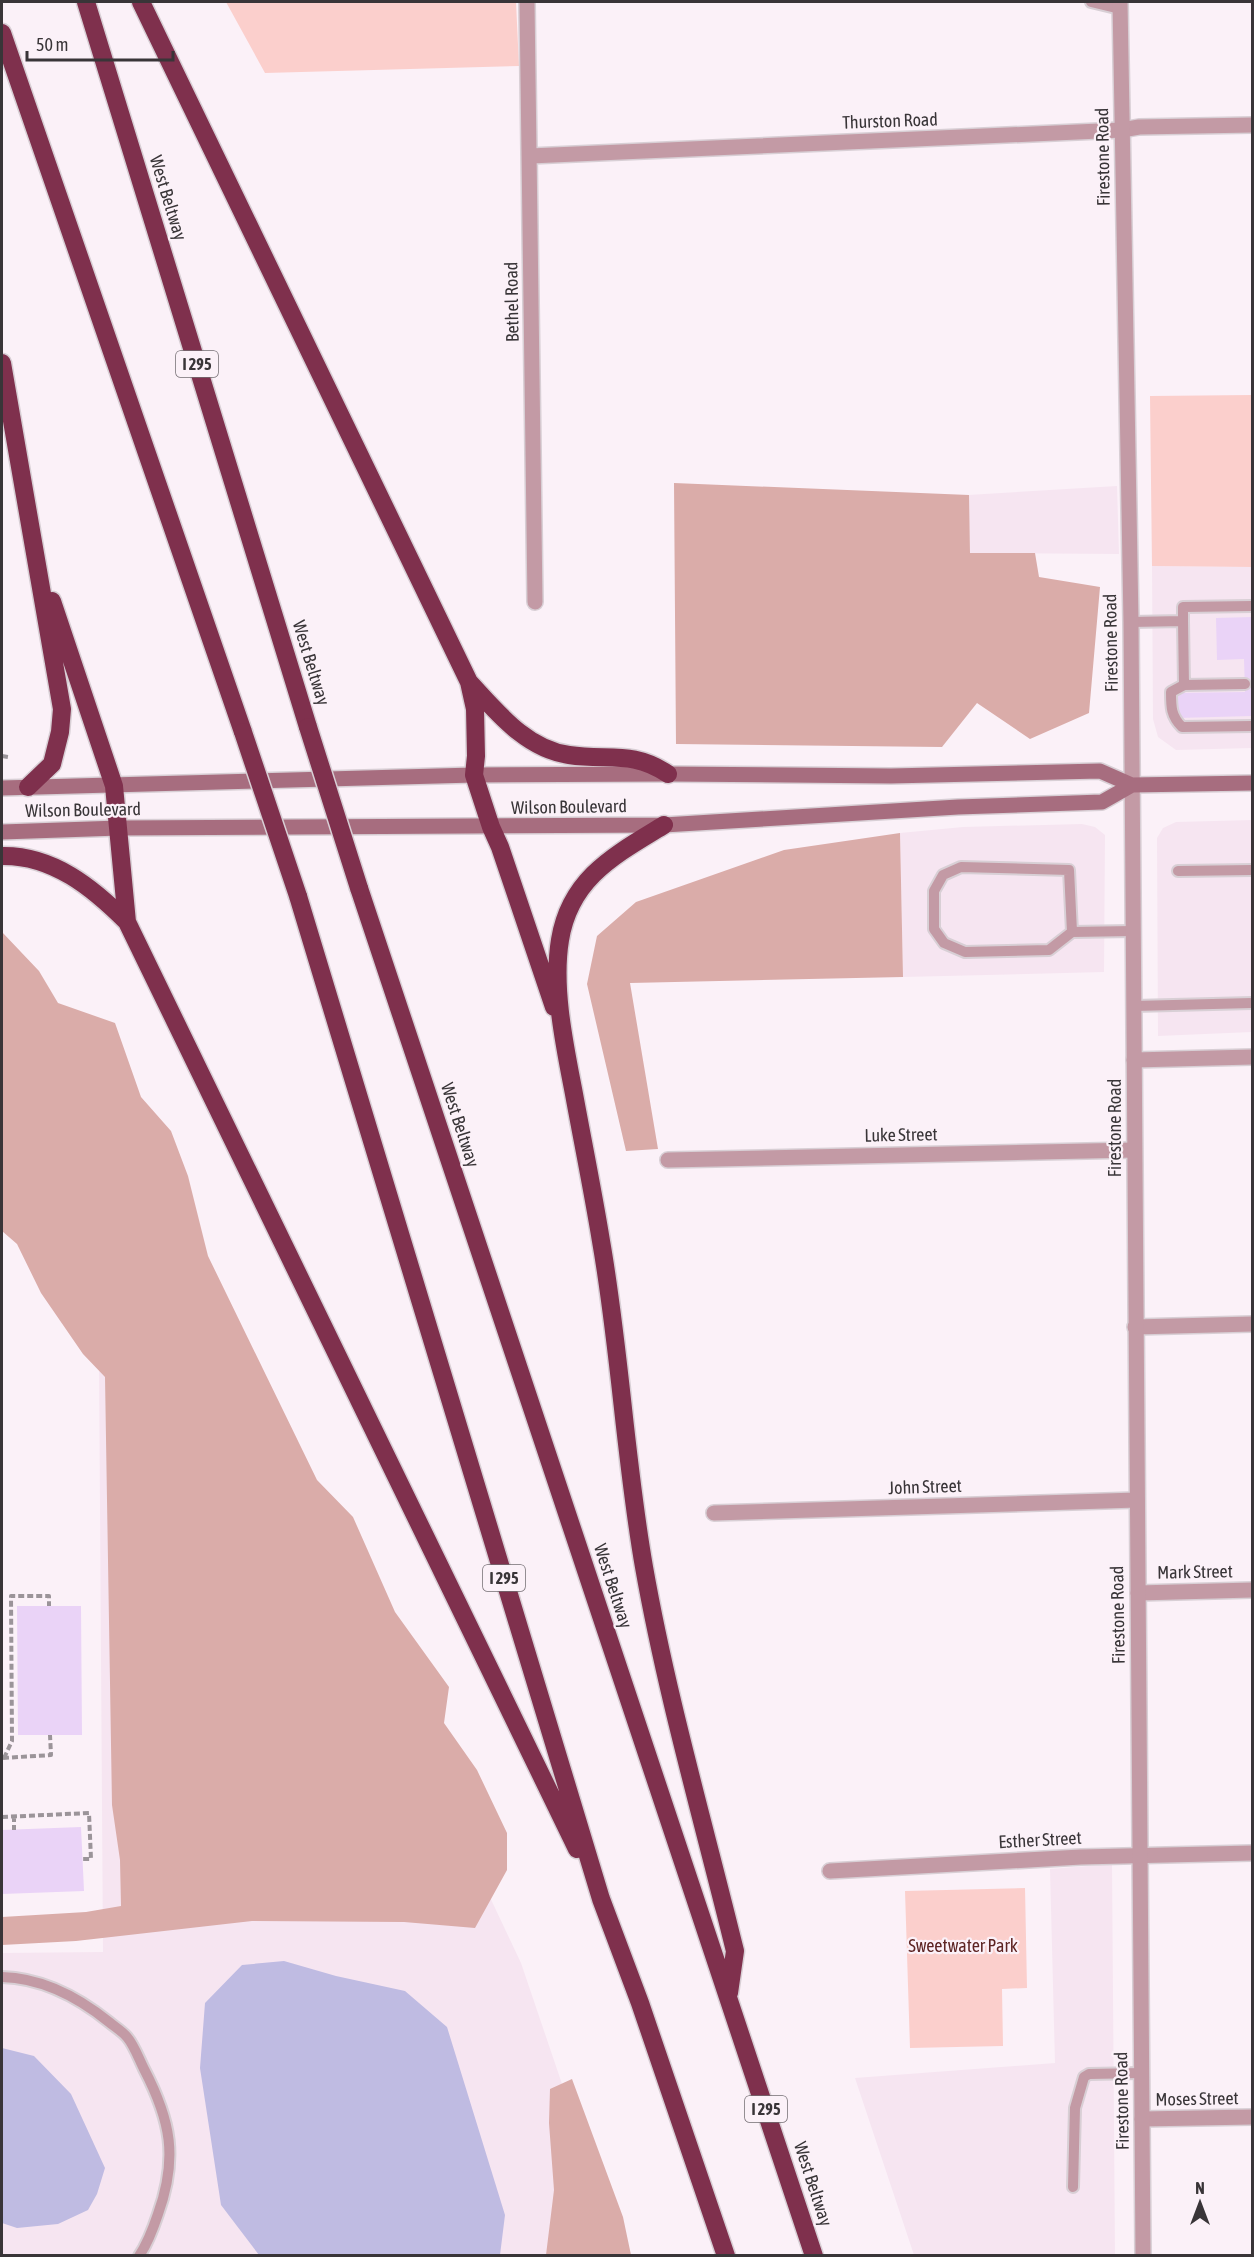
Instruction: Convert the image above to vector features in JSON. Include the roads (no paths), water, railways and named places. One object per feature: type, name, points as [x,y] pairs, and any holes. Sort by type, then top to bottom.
[{"type":"highway","name":"West Beltway","points":[[86,2],[359,888],[814,2256]]},
{"type":"highway","points":[[141,2],[469,682],[475,709],[474,776],[562,1031]]},
{"type":"highway","name":"I 295","points":[[2,33],[298,896],[601,1899],[644,2014],[726,2256]]},
{"type":"highway","points":[[2,363],[62,709],[60,732],[52,764],[28,787]]},
{"type":"highway","points":[[36,560],[69,647],[114,786],[127,922]]},
{"type":"highway","points":[[469,682],[500,716],[528,738],[547,749],[567,755],[638,759],[668,774]]},
{"type":"highway","points":[[664,825],[601,865],[583,886],[568,912],[560,939],[558,964],[562,1031],[602,1245],[645,1568],[668,1678],[735,1951],[728,1994]]},
{"type":"highway","points":[[2,856],[16,856],[52,866],[69,874],[98,893],[127,922],[601,1899]]},
{"type":"main road","name":"Wilson Boulevard","points":[[2,788],[474,776],[668,774],[891,776],[1100,771],[1132,785],[1252,783]]},
{"type":"main road","name":"Wilson Boulevard","points":[[2,832],[119,828],[664,825],[958,807],[1102,802],[1132,785]]},
{"type":"street","name":"Bethel Road","points":[[527,2],[535,602]]},
{"type":"street","name":"Firestone Road","points":[[1120,5],[1131,622],[1143,2256]]},
{"type":"street","name":"Thurston Road","points":[[530,156],[1122,130],[1139,127],[1252,126]]},
{"type":"street","points":[[1134,1060],[1252,1057]]},
{"type":"street","name":"Luke Street","points":[[668,1160],[1134,1150]]},
{"type":"street","points":[[1135,1327],[1252,1324]]},
{"type":"street","name":"John Street","points":[[714,1513],[1137,1500]]},
{"type":"street","name":"Mark Street","points":[[1138,1593],[1252,1590]]},
{"type":"street","name":"Esther Street","points":[[830,1871],[1140,1855],[1252,1853]]},
{"type":"street","name":"Moses Street","points":[[1142,2119],[1252,2117]]},
{"type":"lane","points":[[1091,2],[1120,5]]},
{"type":"lane","points":[[1189,688],[1183,608],[1252,606]]},
{"type":"lane","points":[[1131,622],[1183,621]]},
{"type":"lane","points":[[1239,687],[1189,688],[1171,692],[1170,709],[1174,719],[1182,727],[1191,723],[1238,721],[1252,726]]},
{"type":"lane","points":[[1072,932],[1069,870],[961,867],[943,874],[934,891],[934,929],[944,943],[966,952],[1049,951],[1072,932],[1133,931]]},
{"type":"lane","points":[[1178,871],[1252,870]]},
{"type":"lane","points":[[1134,1006],[1252,1003]]},
{"type":"lane","points":[[2,1977],[34,1981],[62,1992],[93,2010],[128,2037],[156,2091],[166,2121],[170,2152],[168,2187],[147,2244],[140,2256]]},
{"type":"lane","points":[[1073,2187],[1075,2108],[1084,2077],[1089,2074],[1141,2073]]},
{"type":"park label","name":"Sweetwater Park","points":[[963,1946]]}]
